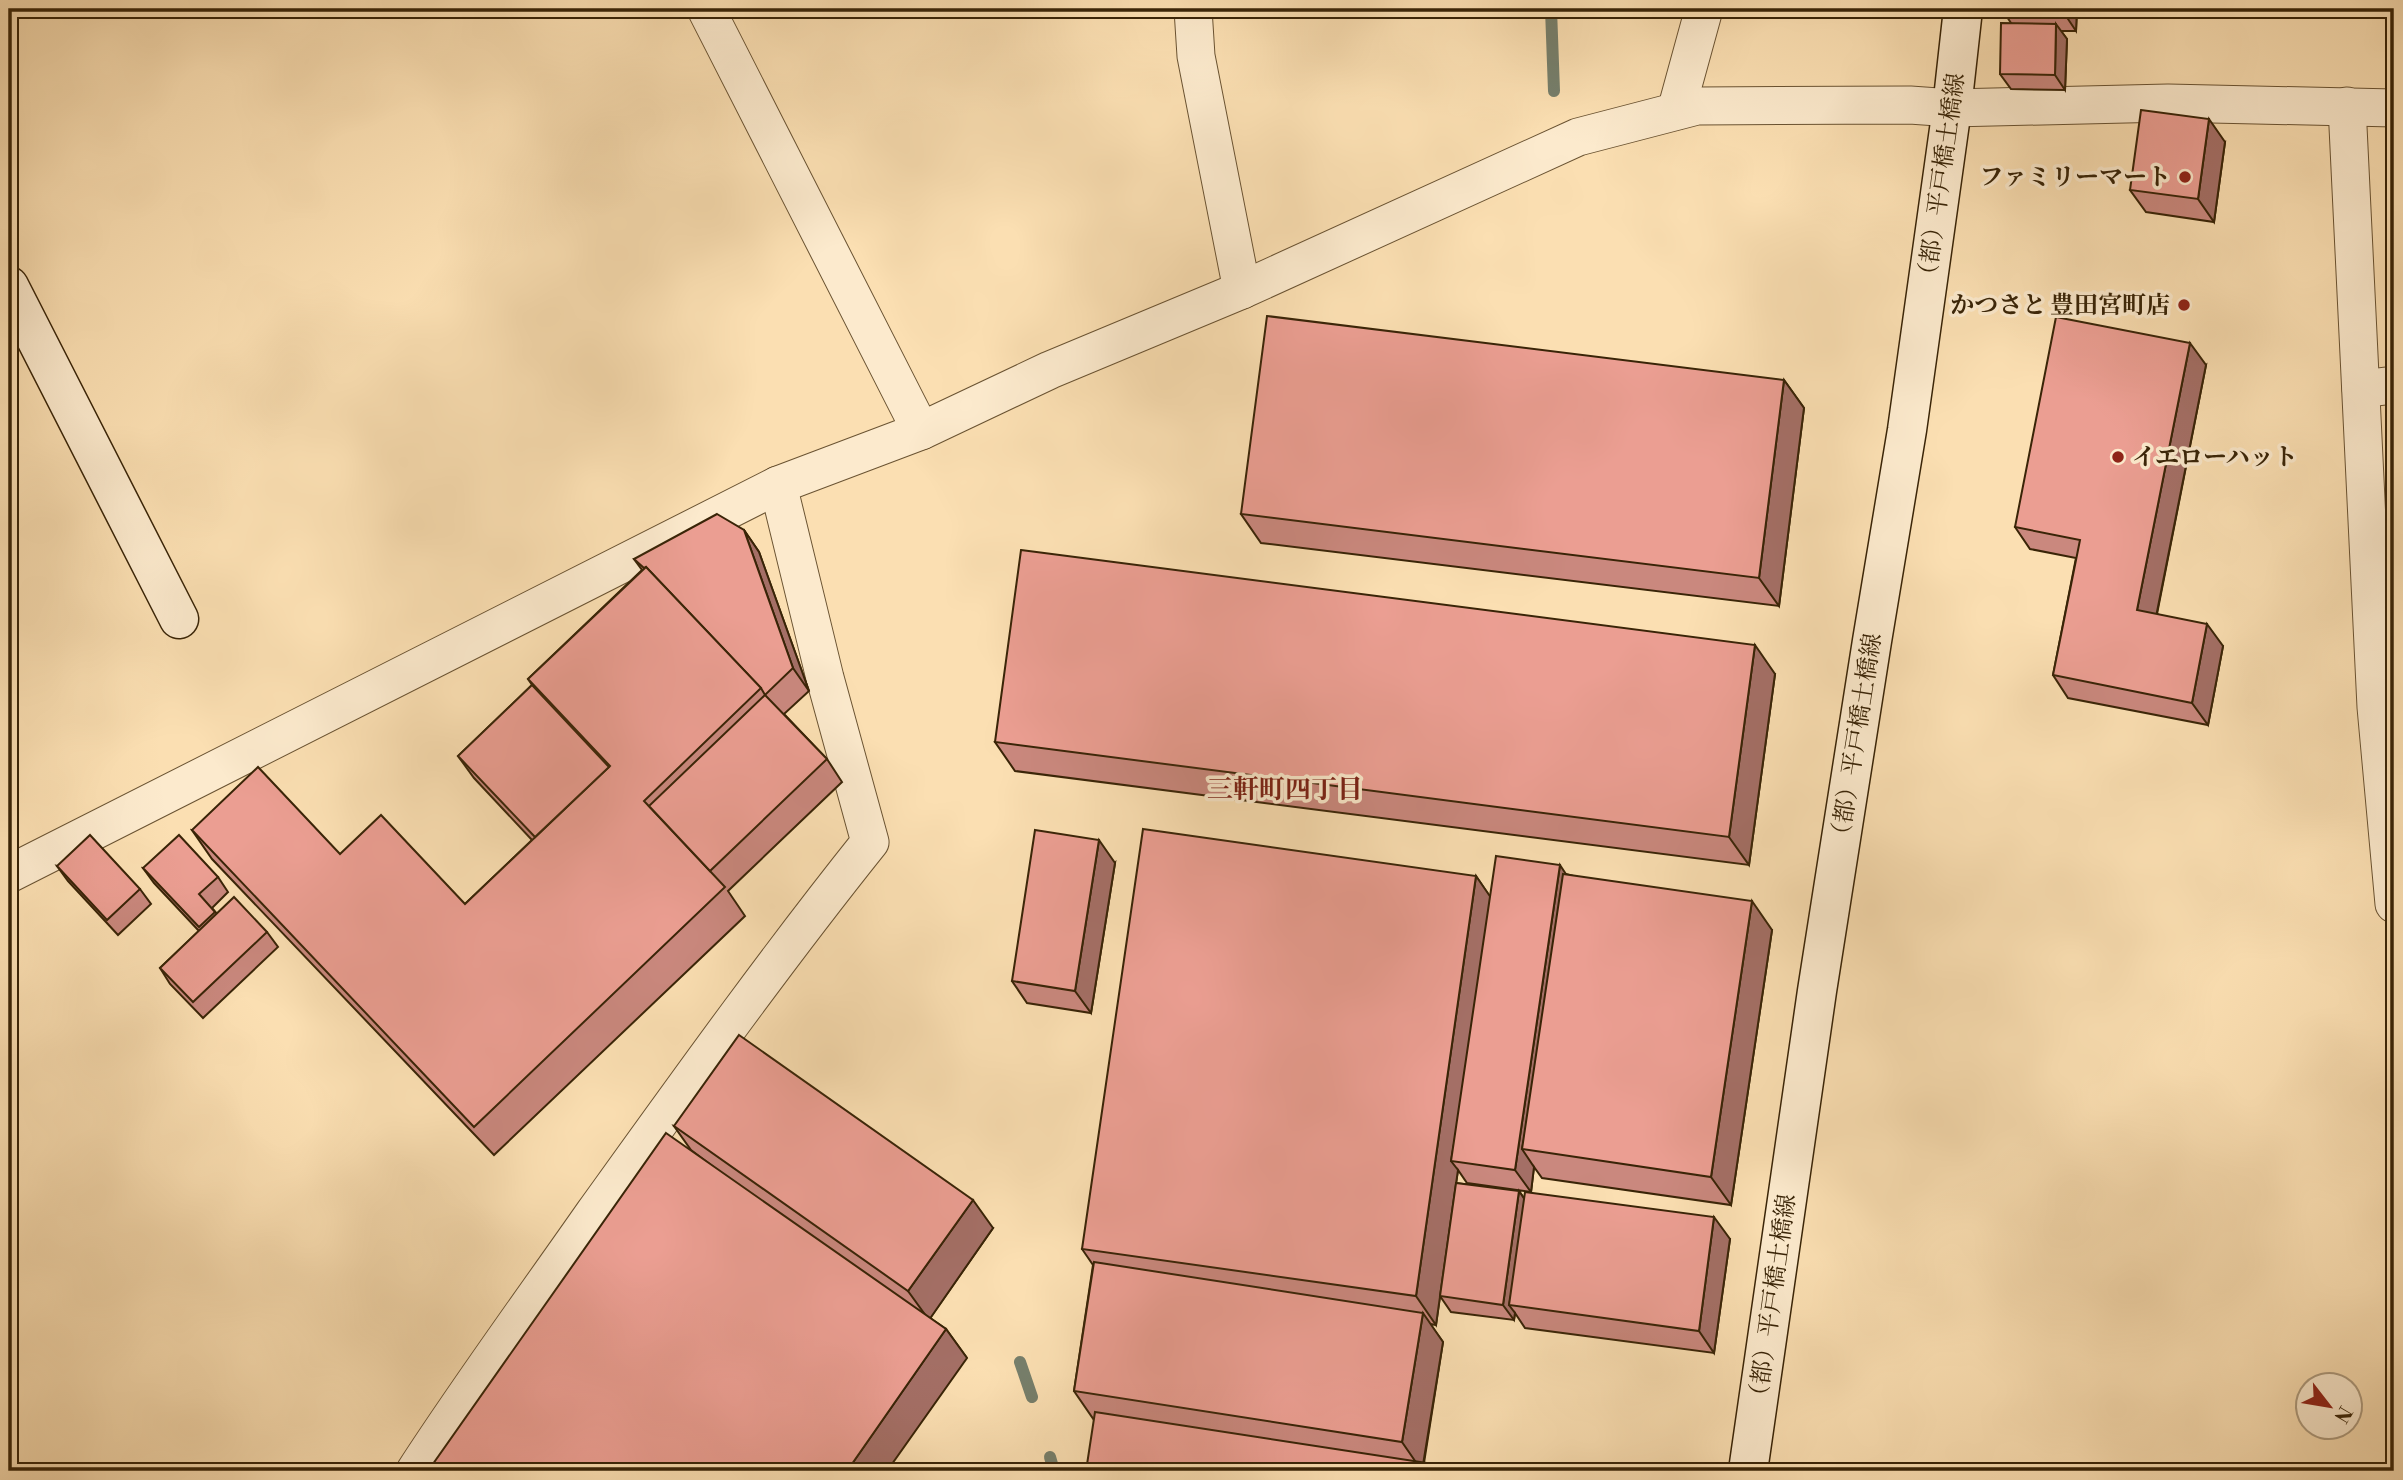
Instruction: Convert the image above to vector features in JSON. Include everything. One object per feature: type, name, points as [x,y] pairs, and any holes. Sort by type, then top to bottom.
[{"type":"street","points":[[706,9],[920,430]]},
{"type":"street","points":[[1193,9],[1196,56],[1242,290]]},
{"type":"street","points":[[1676,111],[1704,9]]},
{"type":"street","name":"（都）平戸橋土橋線","points":[[1748,1471],[1815,1004],[1871,641],[1907,430],[1952,108],[1963,9]]},
{"type":"street","points":[[9,874],[778,485],[920,430],[1050,370],[1242,290],[1578,137],[1698,106],[1736,104],[1910,105],[1952,108],[2168,103],[2394,108]]},
{"type":"street","points":[[2347,106],[2378,387],[2385,708],[2394,904]]},
{"type":"street","points":[[9,286],[179,619]]},
{"type":"street","points":[[415,1471],[457,1407],[688,1083],[805,923],[870,842],[825,678],[778,485]]},
{"type":"building","points":[[2005,9],[2066,9],[2066,16],[2005,14]]},
{"type":"building","points":[[2001,23],[2056,24],[2055,75],[2000,74]]},
{"type":"building","points":[[2141,110],[2209,119],[2198,199],[2130,190]]},
{"type":"building","points":[[1267,316],[1784,380],[1759,578],[1241,514]]},
{"type":"building","name":"イエローハット","points":[[2056,317],[2190,343],[2137,610],[2207,624],[2192,703],[2053,675],[2080,540],[2015,527]]},
{"type":"building","points":[[717,514],[744,530],[793,668],[765,695],[646,567],[634,559]]},
{"type":"building","points":[[1021,550],[1755,645],[1729,837],[995,742]]},
{"type":"building","points":[[646,567],[761,688],[644,801],[725,887],[474,1127],[192,830],[258,767],[340,854],[381,815],[465,904],[610,766],[528,679]]},
{"type":"building","points":[[532,685],[609,767],[535,837],[458,756]]},
{"type":"building","points":[[765,695],[827,759],[710,871],[649,806]]},
{"type":"building","points":[[1143,829],[1476,876],[1416,1296],[1082,1249]]},
{"type":"building","points":[[1035,830],[1099,840],[1075,991],[1012,981]]},
{"type":"building","points":[[90,835],[140,889],[107,920],[57,866]]},
{"type":"building","points":[[179,835],[218,877],[199,894],[215,912],[199,927],[143,868]]},
{"type":"building","points":[[1496,856],[1560,865],[1515,1170],[1451,1161]]},
{"type":"building","points":[[1563,874],[1752,901],[1711,1177],[1522,1149]]},
{"type":"building","points":[[234,897],[267,932],[193,1002],[160,968]]},
{"type":"building","points":[[739,1035],[973,1200],[908,1291],[674,1126]]},
{"type":"building","points":[[666,1133],[946,1329],[847,1471],[428,1471]]},
{"type":"building","points":[[1456,1183],[1519,1191],[1503,1305],[1440,1296]]},
{"type":"building","points":[[1525,1192],[1714,1217],[1699,1331],[1509,1305]]},
{"type":"building","points":[[1094,1262],[1423,1313],[1402,1442],[1074,1391]]},
{"type":"building","points":[[1095,1412],[1479,1471],[1086,1471]]},
{"type":"building","points":[[1037,1467],[1039,1471],[1021,1471]]},
{"type":"waterway","points":[[1551,9],[1554,91]]},
{"type":"waterway","points":[[1020,1362],[1032,1397]]},
{"type":"waterway","points":[[1050,1457],[1054,1471]]},
{"type":"place","name":"ファミリーマート","points":[[2185,177]]},
{"type":"place","name":"かつさと 豊田宮町店","points":[[2184,305]]},
{"type":"place","name":"イエローハット","points":[[2118,457]]},
{"type":"district","name":"三軒町四丁目","points":[[1285,789]]}]
